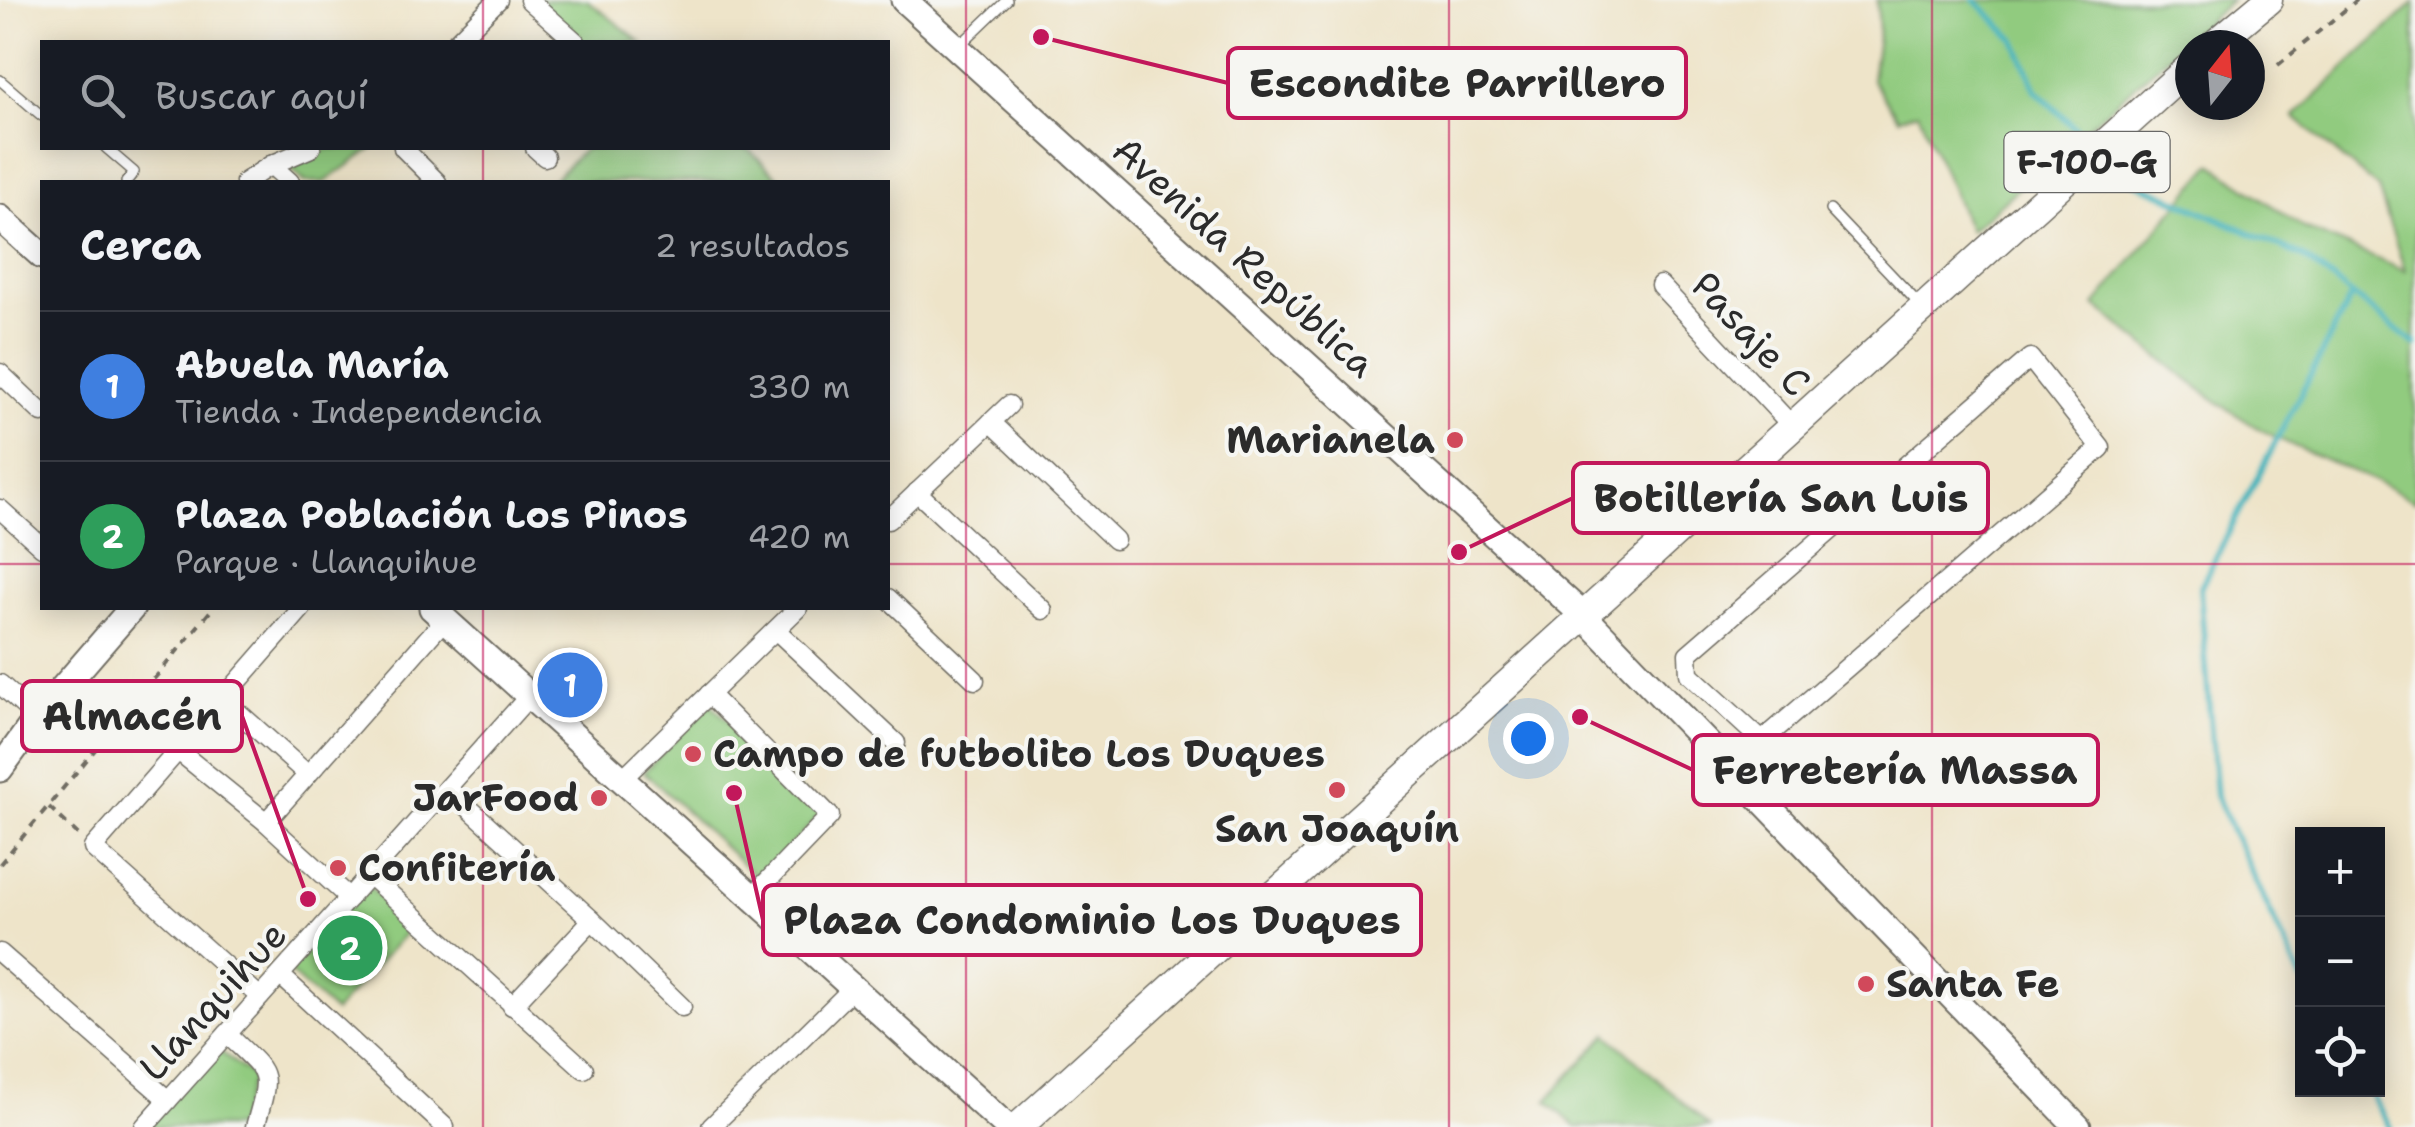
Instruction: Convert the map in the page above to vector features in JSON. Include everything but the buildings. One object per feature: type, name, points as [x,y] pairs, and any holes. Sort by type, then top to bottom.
[{"type":"main road","name":"Avenida República","points":[[904,0],[1584,616],[2078,1127]]},
{"type":"main road","points":[[2232,30],[2268,0]]},
{"type":"main road","name":"F-100-G","points":[[1018,1127],[2175,81]]},
{"type":"main road","points":[[0,218],[40,254]]},
{"type":"main road","points":[[0,768],[122,611]]},
{"type":"main road","points":[[439,613],[1007,1127]]},
{"type":"street","points":[[458,40],[498,0]]},
{"type":"street","points":[[529,0],[574,40]]},
{"type":"street","points":[[249,180],[272,164],[306,150]]},
{"type":"street","points":[[405,150],[435,180]]},
{"type":"street","points":[[272,164],[288,180]]},
{"type":"street","name":"Pasaje C","points":[[1660,284],[1794,428]]},
{"type":"street","points":[[1732,770],[2101,448],[2030,358],[1688,654],[1689,674],[1762,740]]},
{"type":"street","points":[[0,373],[40,410]]},
{"type":"street","points":[[890,518],[1010,405]]},
{"type":"street","points":[[990,422],[1115,540]]},
{"type":"street","points":[[916,492],[1043,610]]},
{"type":"street","points":[[0,509],[40,544]]},
{"type":"street","points":[[890,600],[975,680]]},
{"type":"street","points":[[260,996],[92,848],[300,610]]},
{"type":"street","points":[[622,779],[796,610]]},
{"type":"street","points":[[266,822],[439,613]]},
{"type":"street","points":[[776,630],[896,743]]},
{"type":"street","points":[[0,684],[37,718]]},
{"type":"street","points":[[709,694],[830,816],[752,897]]},
{"type":"street","name":"Llanquihue","points":[[144,1127],[530,696]]},
{"type":"street","points":[[221,697],[307,774]]},
{"type":"street","points":[[176,749],[266,822],[349,898]]},
{"type":"street","points":[[447,788],[682,1008]]},
{"type":"street","points":[[369,875],[584,1069]]},
{"type":"street","points":[[512,1006],[592,920]]},
{"type":"street","points":[[0,953],[168,1100]]},
{"type":"street","points":[[280,975],[445,1127]]},
{"type":"street","points":[[711,1127],[853,988]]},
{"type":"street","points":[[227,1034],[266,1074],[268,1085],[256,1127]]},
{"type":"lane","points":[[957,48],[1008,0]]},
{"type":"lane","points":[[0,80],[40,114]]},
{"type":"lane","points":[[108,150],[134,172],[128,180]]},
{"type":"lane","points":[[1830,210],[1925,309]]},
{"type":"path","points":[[2278,65],[2356,0]]},
{"type":"path","points":[[0,864],[211,610]]},
{"type":"path","points":[[49,806],[92,848]]},
{"type":"green space","points":[[533,0],[587,0],[638,40],[577,40]]},
{"type":"green space","points":[[1877,0],[2232,0],[2198,30],[2175,30],[2175,50],[1970,231],[1918,112],[1898,118],[1872,80],[1879,29]]},
{"type":"green space","points":[[2415,2],[2415,502],[2248,422],[2189,381],[2095,305],[2212,164],[2304,228],[2405,271],[2378,188],[2294,117]]},
{"type":"green space","points":[[325,150],[370,150],[328,180],[303,180],[290,168]]},
{"type":"green space","points":[[583,150],[749,150],[781,180],[553,180]]},
{"type":"green space","points":[[709,702],[822,813],[759,879],[644,772]]},
{"type":"green space","points":[[366,884],[412,925],[334,1012],[288,971]]},
{"type":"green space","points":[[1607,1034],[1710,1127],[1576,1127],[1547,1101]]},
{"type":"green space","points":[[215,1047],[253,1077],[237,1127],[143,1127]]},
{"type":"waterway","points":[[1975,0],[2015,40],[2036,90],[2093,146]]},
{"type":"waterway","points":[[2102,155],[2122,176],[2302,256],[2415,344]]},
{"type":"waterway","points":[[2295,965],[2216,796],[2200,588],[2352,295]]},
{"type":"waterway","points":[[2372,1097],[2390,1127]]},
{"type":"place","name":"Escondite Parrillero","points":[[1041,37]]},
{"type":"place","name":"Marianela","points":[[1455,440]]},
{"type":"place","name":"Botillería San Luis","points":[[1459,552]]},
{"type":"place","name":"Abuela María","points":[[570,685]]},
{"type":"place","name":"Ferretería Massa","points":[[1580,717]]},
{"type":"place","name":"Campo de futbolito Los Duques","points":[[693,754]]},
{"type":"place","name":"San Joaquín","points":[[1337,790]]},
{"type":"place","name":"Plaza Condominio Los Duques","points":[[734,793]]},
{"type":"place","name":"JarFood","points":[[599,798]]},
{"type":"place","name":"Confitería","points":[[338,868]]},
{"type":"place","name":"Almacén","points":[[308,899]]},
{"type":"place","name":"Plaza Población Los Pinos","points":[[350,948]]},
{"type":"place","name":"Santa Fe","points":[[1866,984]]}]
